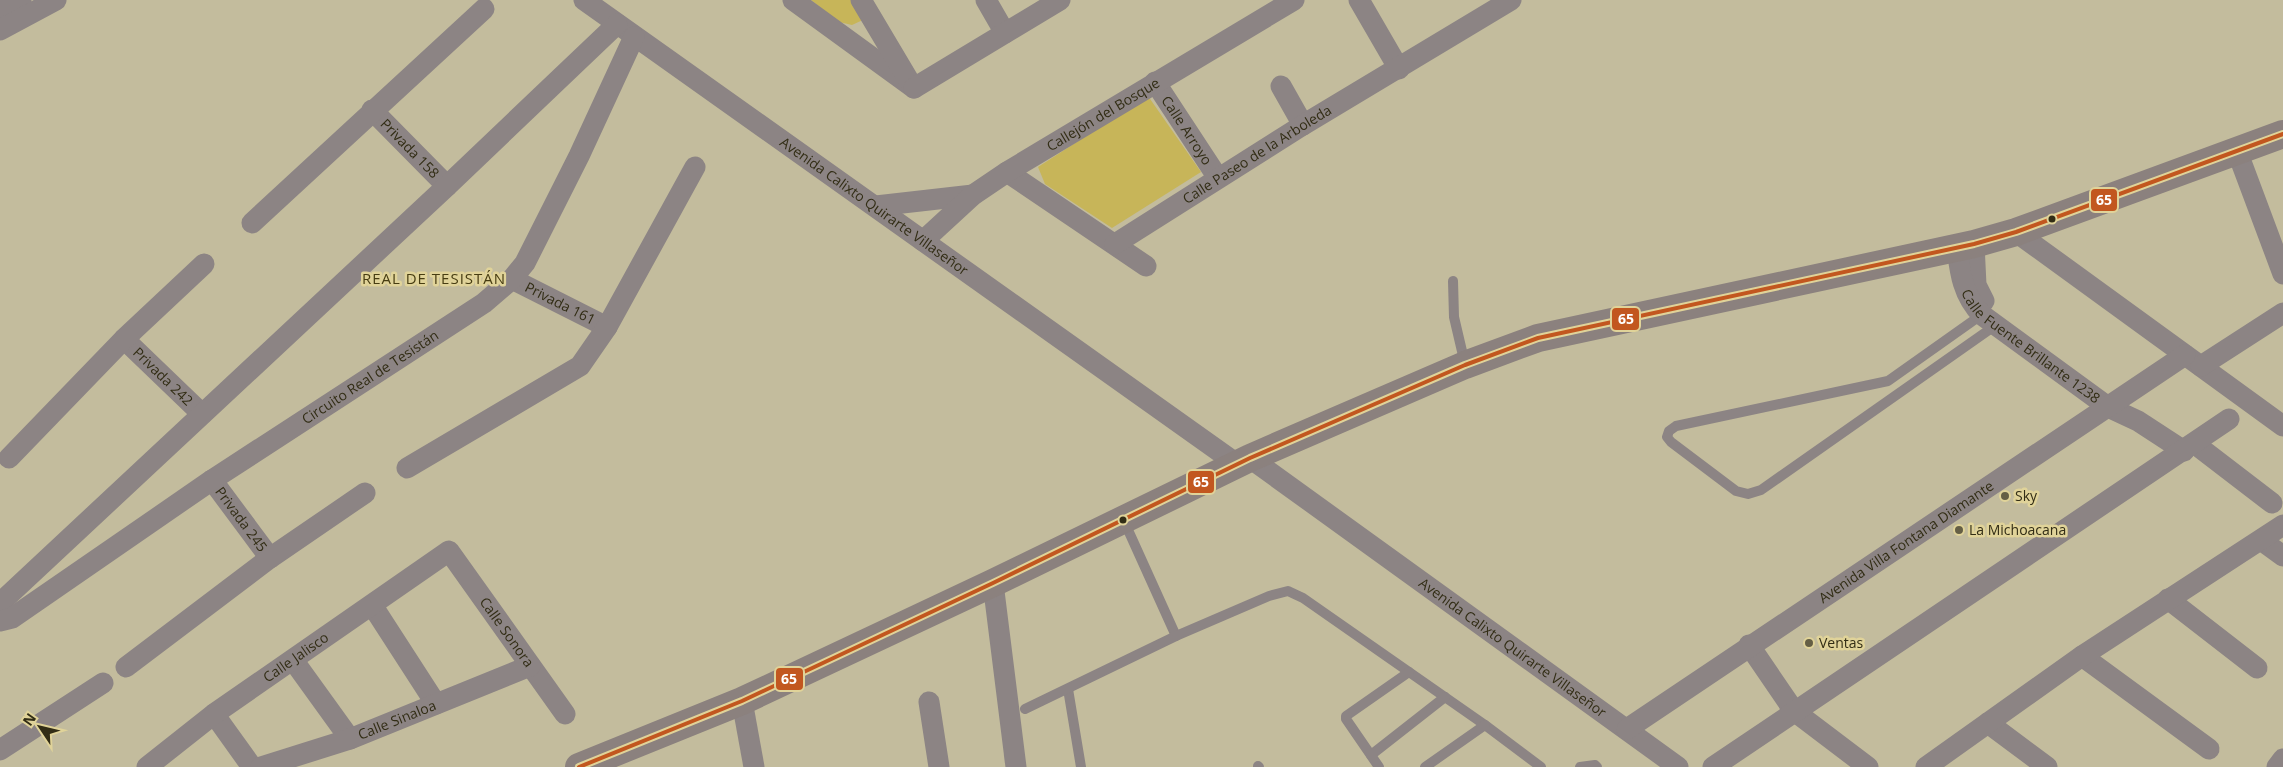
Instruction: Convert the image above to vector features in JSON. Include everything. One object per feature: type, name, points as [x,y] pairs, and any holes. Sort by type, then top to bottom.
[{"type":"street","points":[[0,11],[21,0]]},
{"type":"street","points":[[0,30],[56,0]]},
{"type":"street","name":"Avenida Calixto Quirarte Villaseñor","points":[[584,0],[923,241],[1243,461],[1627,729],[1678,767]]},
{"type":"street","points":[[793,0],[914,88]]},
{"type":"street","points":[[861,0],[914,88]]},
{"type":"street","points":[[986,0],[1006,33]]},
{"type":"street","points":[[914,88],[1060,0]]},
{"type":"street","name":"Callejón del Bosque","points":[[923,241],[973,195],[1007,172],[1294,0]]},
{"type":"street","points":[[1359,0],[1399,69]]},
{"type":"street","name":"Calle Paseo de la Arboleda","points":[[1115,244],[1303,125],[1399,69],[1482,7],[1511,0]]},
{"type":"street","points":[[252,223],[372,110],[484,9]]},
{"type":"street","points":[[0,602],[447,186],[616,24]]},
{"type":"street","name":"Circuito Real de Tesistán","points":[[0,621],[12,618],[212,480],[484,302],[512,279],[525,263],[579,156],[634,37]]},
{"type":"street","name":"Calle Arroyo","points":[[1155,82],[1218,178]]},
{"type":"street","points":[[1281,86],[1303,125]]},
{"type":"street","name":"Privada 158","points":[[372,110],[447,186]]},
{"type":"street","points":[[579,767],[742,701],[993,583],[1243,461],[1465,365],[1538,338],[1965,246],[2016,232],[2283,134]]},
{"type":"street","points":[[2237,151],[2283,274]]},
{"type":"street","points":[[407,468],[580,366],[608,327],[695,167]]},
{"type":"street","points":[[1007,172],[1146,266]]},
{"type":"street","points":[[876,206],[973,195]]},
{"type":"street","points":[[2016,232],[2283,426]]},
{"type":"street","name":"Calle Fuente Brillante 1238","points":[[1965,246],[1964,289],[1993,316],[2138,421],[2189,448],[2272,503]]},
{"type":"street","points":[[9,458],[124,339],[204,264]]},
{"type":"street","name":"Privada 161","points":[[512,279],[608,327]]},
{"type":"street","name":"Avenida Villa Fontana Diamante","points":[[1627,729],[1749,645],[2113,403],[2283,313]]},
{"type":"street","name":"Privada 242","points":[[124,339],[202,414]]},
{"type":"street","points":[[1713,767],[2230,419]]},
{"type":"street","name":"Privada 245","points":[[212,480],[270,558]]},
{"type":"street","points":[[126,667],[270,558],[365,493]]},
{"type":"street","points":[[1926,767],[2082,656],[2283,525]]},
{"type":"street","points":[[2261,540],[2283,556]]},
{"type":"street","name":"Calle Jalisco","points":[[147,767],[214,714],[449,552]]},
{"type":"street","name":"Calle Sonora","points":[[449,552],[565,714]]},
{"type":"street","points":[[993,583],[1016,767]]},
{"type":"street","points":[[2168,599],[2257,668]]},
{"type":"street","points":[[372,605],[436,704]]},
{"type":"street","points":[[1749,645],[1794,711],[1868,767]]},
{"type":"street","points":[[2082,656],[2209,749]]},
{"type":"street","points":[[293,660],[350,740]]},
{"type":"street","name":"Calle Sinaloa","points":[[261,767],[350,740],[530,666]]},
{"type":"street","points":[[0,750],[103,683]]},
{"type":"street","points":[[742,701],[754,767]]},
{"type":"street","points":[[929,702],[939,767]]},
{"type":"street","points":[[214,714],[252,767]]},
{"type":"street","points":[[1988,723],[2047,767]]},
{"type":"street","points":[[2277,767],[2283,759]]},
{"type":"lane","points":[[1453,281],[1454,317],[1465,365]]},
{"type":"lane","points":[[1993,316],[1898,394],[1761,490],[1748,494],[1736,491],[1667,437],[1669,431],[1676,426],[1888,381],[1993,316]]},
{"type":"lane","points":[[1888,381],[1898,394]]},
{"type":"lane","points":[[1123,520],[1176,636]]},
{"type":"lane","points":[[1025,709],[1176,636],[1269,596],[1288,590],[1303,598],[1445,697],[1541,767]]},
{"type":"lane","points":[[1379,767],[1346,719],[1346,716],[1409,672]]},
{"type":"lane","points":[[1068,689],[1081,767]]},
{"type":"lane","points":[[1371,755],[1445,697]]},
{"type":"lane","points":[[1425,767],[1485,725]]},
{"type":"lane","points":[[1580,767],[1595,765],[1597,767]]},
{"type":"shaded area","points":[[811,0],[854,0],[865,19],[852,25],[839,22]]},
{"type":"shaded area","points":[[1148,96],[1201,172],[1112,228],[1045,184],[1038,167]]},
{"type":"transit line","name":"65","points":[[579,767],[742,701],[993,583],[1250,458],[1465,365],[1538,338],[1974,244],[2016,232],[2283,134]]},
{"type":"place","name":"Sky","points":[[2005,496]]},
{"type":"place","name":"La Michoacana","points":[[1959,530]]},
{"type":"place","name":"Ventas","points":[[1809,643]]},
{"type":"district","name":"REAL DE TESISTÁN","points":[[434,279]]}]
